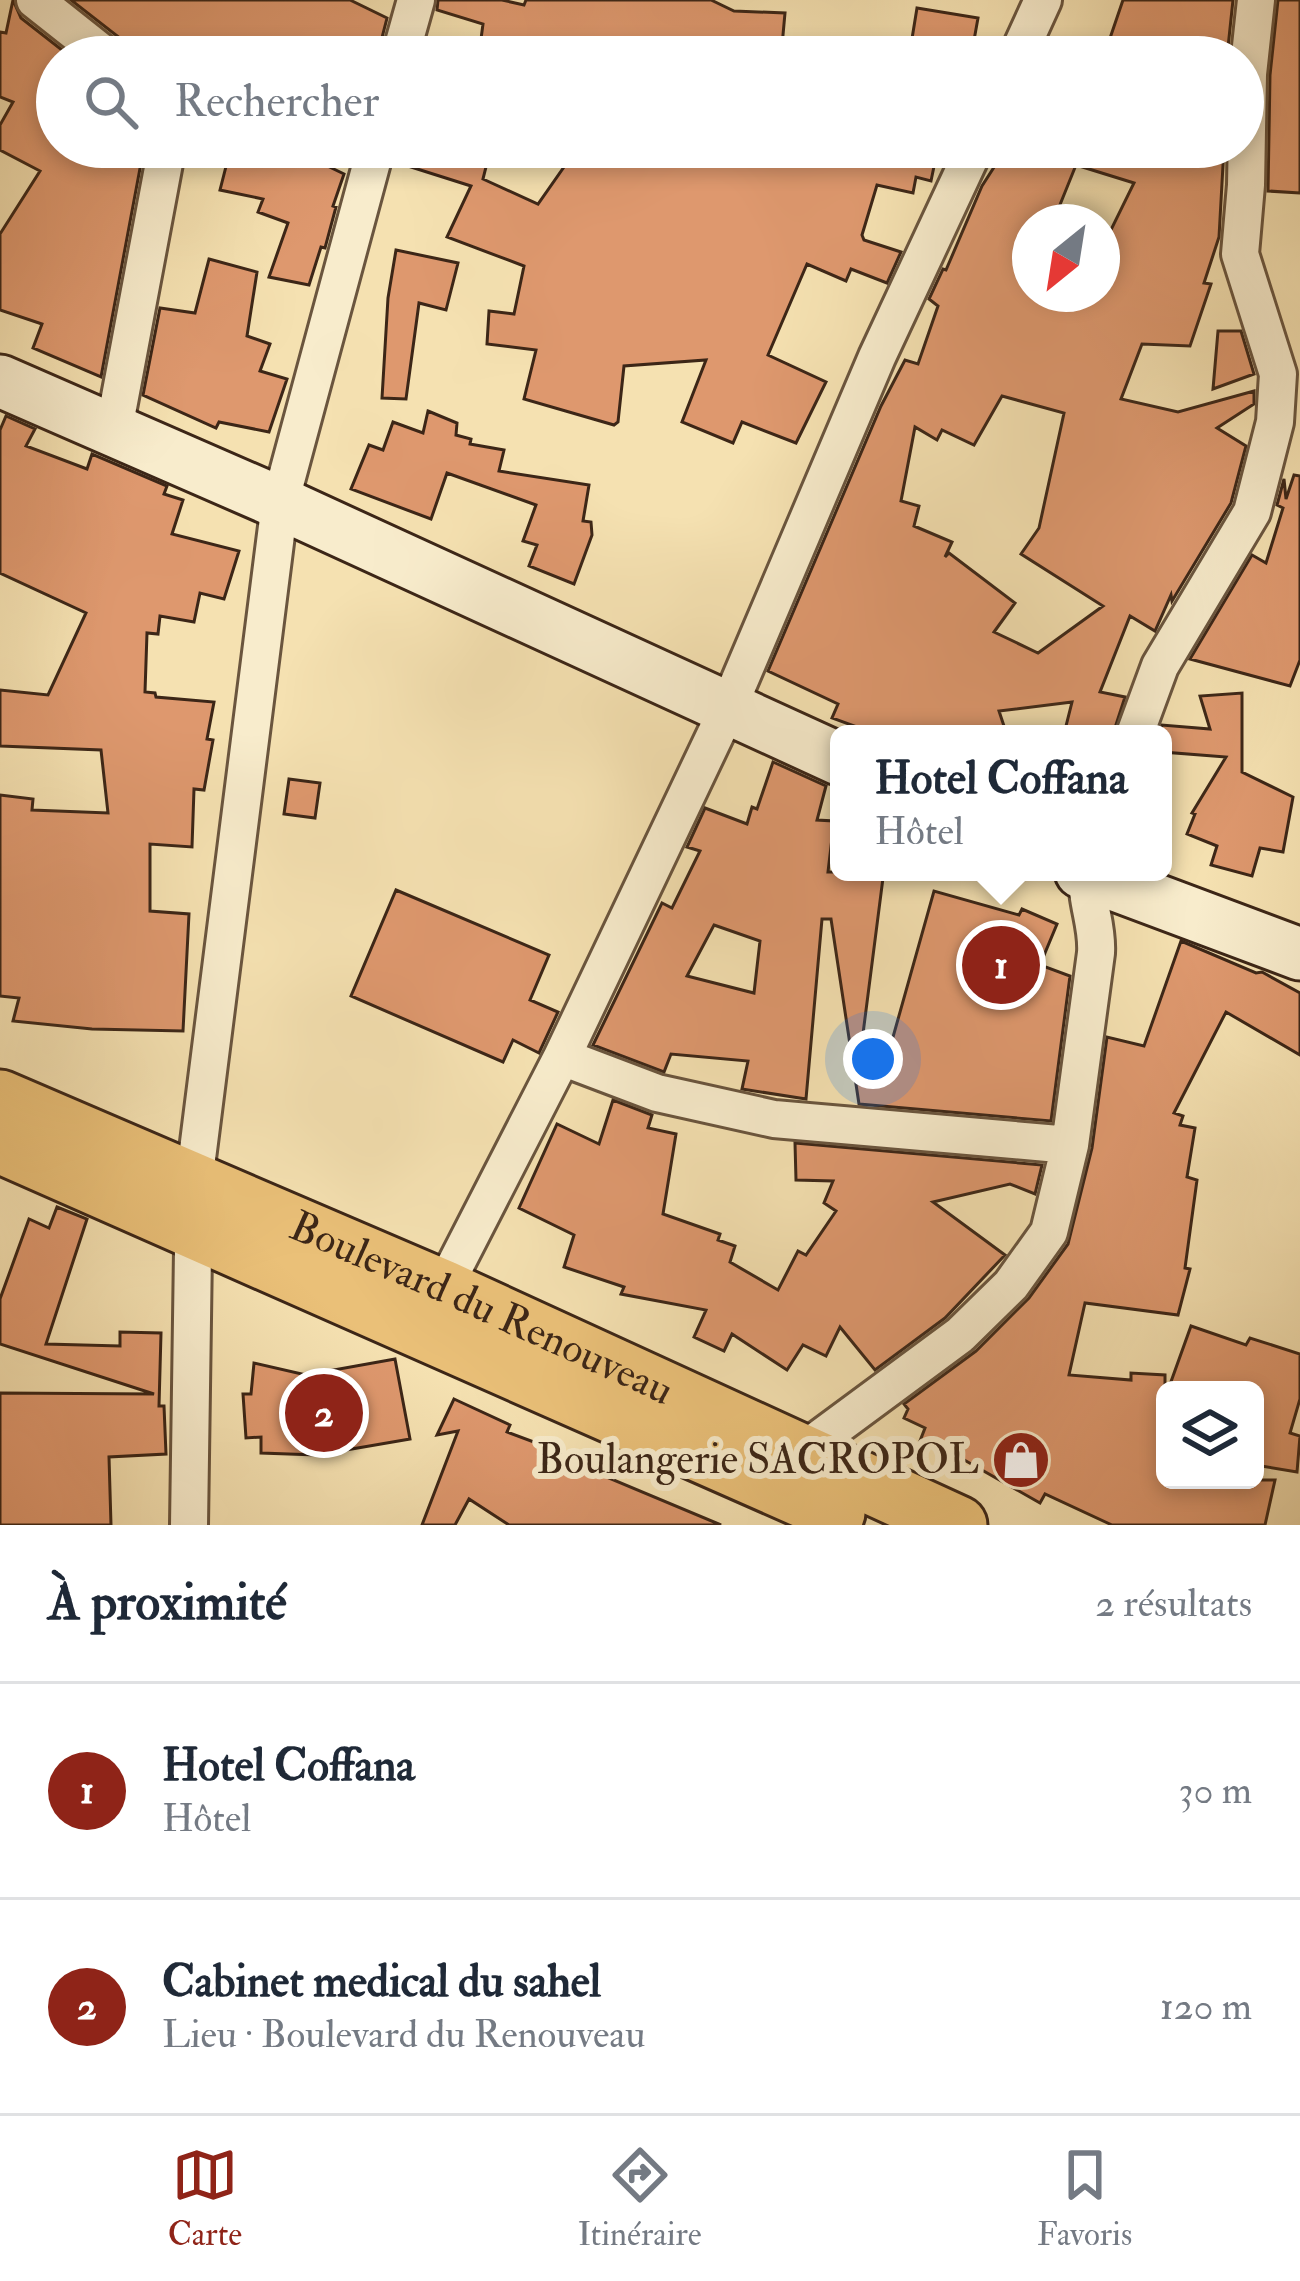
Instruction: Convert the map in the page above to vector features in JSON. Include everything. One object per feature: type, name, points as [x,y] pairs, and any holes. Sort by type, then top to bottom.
[{"type":"main road","points":[[0,381],[280,503],[830,755]]},
{"type":"main road","points":[[1106,881],[1300,954]]},
{"type":"main road","name":"Boulevard du Renouveau","points":[[0,1099],[194,1206],[862,1525]]},
{"type":"main road","name":"Boulevard du Renouveau","points":[[0,1144],[443,1289],[958,1525]]},
{"type":"street","points":[[34,0],[80,36]]},
{"type":"street","points":[[406,36],[416,0]]},
{"type":"street","points":[[1027,36],[1043,0]]},
{"type":"street","points":[[1252,36],[1256,0]]},
{"type":"street","points":[[113,429],[163,168]]},
{"type":"street","points":[[189,1525],[194,1206],[280,503],[370,168]]},
{"type":"street","points":[[443,1289],[562,1057],[728,708],[877,357],[965,168]]},
{"type":"street","points":[[1138,725],[1160,666],[1252,512],[1275,422],[1279,374],[1240,254],[1246,168]]},
{"type":"street","points":[[799,1454],[960,1335],[1011,1285],[1049,1232],[1070,1144],[1097,928],[1086,881]]},
{"type":"street","points":[[562,1057],[657,1094],[738,1113],[1070,1144]]},
{"type":"building","points":[[13,0],[21,18],[44,36],[36,36],[36,168],[140,168],[101,377],[33,348],[42,324],[0,310],[0,234],[40,171],[0,150],[0,125],[13,102],[0,97],[0,32],[6,33]]},
{"type":"building","points":[[71,0],[350,0],[387,18],[382,36],[117,36]]},
{"type":"building","points":[[438,0],[502,0],[524,5],[526,0],[711,0],[734,11],[785,13],[783,36],[481,36],[483,24],[437,10]]},
{"type":"building","points":[[1123,0],[1233,0],[1229,36],[1111,36]]},
{"type":"building","points":[[1278,0],[1300,0],[1300,193],[1268,191],[1270,75]]},
{"type":"building","points":[[917,8],[978,18],[975,36],[912,36]]},
{"type":"building","points":[[226,168],[332,168],[344,174],[325,248],[321,247],[309,285],[269,277],[288,223],[258,212],[263,199],[220,190]]},
{"type":"building","points":[[414,168],[486,168],[483,179],[538,204],[563,168],[934,168],[931,181],[916,177],[913,193],[877,185],[862,235],[864,240],[901,252],[887,283],[851,269],[846,281],[807,264],[768,355],[826,382],[796,443],[742,422],[733,443],[682,422],[706,360],[624,366],[614,425],[524,399],[536,350],[487,344],[489,311],[514,314],[524,266],[447,237],[471,186]]},
{"type":"building","points":[[994,168],[1075,168],[1060,204],[1012,204],[1012,312],[1120,312],[1120,211],[1134,183],[1086,168],[1223,168],[1219,237],[1204,283],[1211,284],[1190,346],[1142,344],[1121,399],[1178,412],[1254,391],[1254,404],[1217,428],[1246,446],[1231,503],[1172,601],[1171,595],[1155,631],[1130,616],[1100,692],[1125,697],[1116,725],[1066,725],[1072,702],[999,711],[1004,725],[851,725],[832,718],[838,704],[768,671],[881,406],[905,360],[918,364],[938,306],[929,299]],"holes":[[[1002,396],[1064,413],[1039,528],[1021,554],[1103,606],[1038,653],[994,632],[1015,603],[949,553],[945,557],[952,542],[914,526],[919,506],[901,501],[915,427],[937,440],[942,430],[974,445]]]},
{"type":"building","points":[[396,250],[458,263],[446,310],[419,303],[406,399],[382,398]]},
{"type":"building","points":[[209,259],[257,272],[247,336],[270,344],[260,371],[287,379],[269,432],[219,422],[216,428],[143,395],[160,308],[195,313]]},
{"type":"building","points":[[1218,331],[1241,331],[1254,374],[1213,389]]},
{"type":"building","points":[[428,411],[457,423],[456,435],[471,439],[470,444],[504,450],[499,471],[589,485],[583,521],[591,522],[592,535],[574,584],[529,566],[537,545],[523,541],[536,505],[447,473],[431,519],[351,489],[369,445],[383,450],[393,422],[423,433]]},
{"type":"building","points":[[6,416],[35,429],[26,446],[87,469],[92,454],[167,486],[164,494],[183,500],[172,534],[239,551],[224,599],[200,593],[194,622],[160,616],[158,634],[147,633],[145,692],[214,702],[204,790],[194,789],[192,847],[150,844],[150,911],[189,914],[183,1031],[13,1021],[19,998],[0,996],[0,795],[33,799],[32,810],[108,813],[101,750],[0,746],[0,690],[48,695],[86,613],[0,573],[0,430]]},
{"type":"building","points":[[1294,475],[1300,476],[1300,660],[1290,686],[1190,659],[1252,555],[1266,563],[1283,508],[1277,505],[1284,479],[1286,499]]},
{"type":"building","points":[[1242,693],[1242,772],[1293,797],[1283,852],[1260,848],[1252,876],[1211,865],[1217,846],[1187,834],[1192,813],[1226,757],[1172,753],[1172,726],[1210,729],[1200,696]]},
{"type":"building","points":[[773,762],[826,786],[817,820],[830,821],[830,881],[883,881],[860,1057],[886,1062],[934,891],[1019,915],[1022,909],[1057,924],[1040,965],[1070,976],[1051,1121],[859,1104],[831,919],[822,919],[806,1099],[742,1089],[748,1061],[671,1054],[664,1072],[593,1045],[662,903],[672,908],[700,851],[687,847],[705,808],[747,824],[752,807],[757,809]],"holes":[[[714,925],[760,941],[754,993],[687,976]]]},
{"type":"building","points":[[289,779],[320,783],[315,818],[284,814]]},
{"type":"building","points":[[396,890],[549,955],[530,1000],[558,1012],[539,1053],[513,1040],[503,1062],[351,996]]},
{"type":"building","points":[[1181,941],[1262,972],[1300,993],[1300,1055],[1226,1012],[1174,1113],[1183,1116],[1180,1125],[1195,1128],[1187,1177],[1197,1180],[1185,1268],[1190,1269],[1178,1315],[1085,1303],[1069,1375],[1131,1380],[1131,1373],[1165,1375],[1165,1381],[1156,1381],[1156,1489],[1264,1489],[1264,1480],[1275,1480],[1265,1525],[1112,1525],[1045,1494],[1040,1503],[952,1453],[920,1441],[925,1428],[904,1418],[908,1409],[904,1404],[976,1351],[1029,1298],[1068,1244],[1092,1148],[1107,1037],[1144,1046]]},
{"type":"building","points":[[613,1100],[652,1115],[648,1128],[676,1134],[663,1214],[720,1234],[718,1240],[735,1246],[730,1262],[778,1290],[798,1251],[806,1255],[836,1211],[824,1203],[833,1181],[796,1180],[795,1143],[1042,1165],[1035,1194],[1010,1184],[933,1202],[1005,1255],[945,1318],[875,1370],[840,1327],[826,1356],[803,1345],[787,1370],[732,1334],[724,1351],[694,1337],[706,1310],[621,1294],[624,1287],[564,1267],[574,1235],[519,1208],[557,1124],[599,1144]]},
{"type":"building","points":[[57,1207],[87,1219],[46,1344],[120,1346],[120,1332],[161,1333],[159,1406],[164,1406],[166,1454],[109,1457],[111,1525],[0,1525],[0,1393],[154,1394],[0,1344],[0,1299],[29,1219],[49,1228]]},
{"type":"building","points":[[1191,1326],[1246,1345],[1250,1338],[1300,1354],[1300,1399],[1290,1433],[1300,1436],[1297,1472],[1264,1466],[1264,1381],[1171,1381]]},
{"type":"building","points":[[395,1359],[410,1439],[317,1455],[261,1453],[261,1437],[246,1438],[243,1394],[251,1394],[254,1363],[306,1375]]},
{"type":"building","points":[[454,1399],[510,1425],[507,1432],[582,1460],[580,1466],[721,1525],[509,1525],[469,1499],[455,1525],[422,1525],[458,1431],[437,1435]]},
{"type":"place","name":"Hotel Coffana","points":[[1001,965]]},
{"type":"place","name":"Cabinet medical du sahel","points":[[324,1413]]},
{"type":"place","name":"Boulangerie SACROPOL","points":[[1021,1460]]}]
